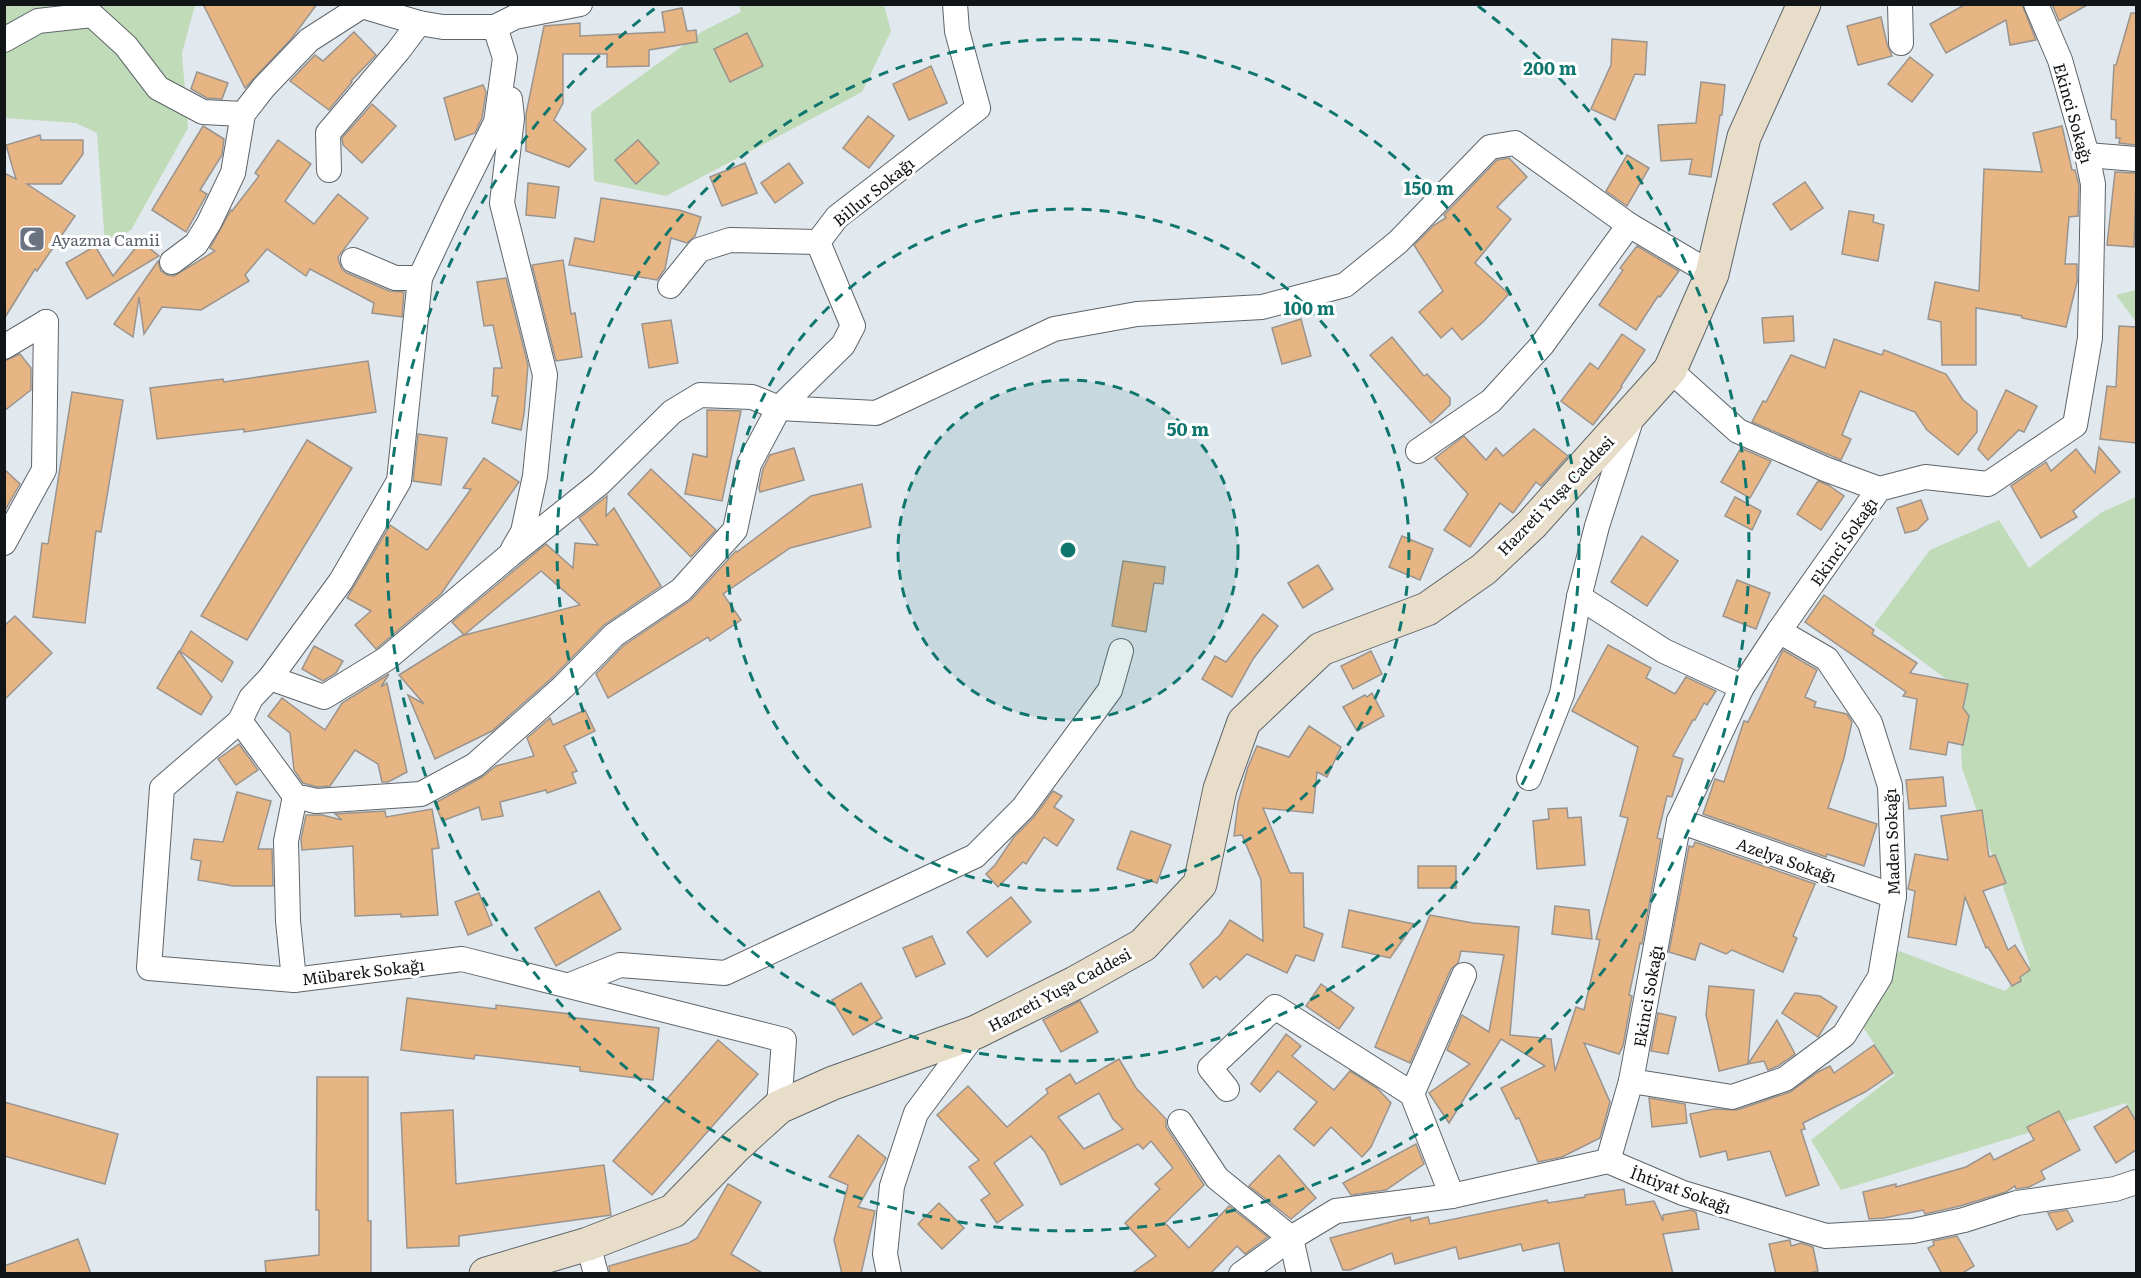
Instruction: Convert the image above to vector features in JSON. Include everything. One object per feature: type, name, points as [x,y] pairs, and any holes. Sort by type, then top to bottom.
[{"type":"street","points":[[172,262],[196,244],[209,223],[233,173],[243,114],[264,87],[309,40],[362,6],[443,27],[495,27],[514,17],[580,4]]},
{"type":"street","name":"Billur Sokağı","points":[[818,242],[837,217],[978,108],[957,31],[955,4]]},
{"type":"street","name":"Hazreti Yuşa Caddesi","points":[[486,1274],[592,1259],[673,1211],[735,1147],[779,1107],[833,1083],[976,1032],[1075,983],[1143,945],[1200,884],[1220,789],[1245,722],[1322,649],[1427,609],[1484,569],[1532,524],[1670,370],[1712,274],[1744,137],[1804,4]]},
{"type":"street","points":[[1900,4],[1901,43]]},
{"type":"street","name":"Ekinci Sokağı","points":[[1608,1161],[1631,1081],[1679,821],[1742,687],[1879,489],[1925,477],[1988,484],[2075,425],[2090,338],[2093,184],[2060,60],[2036,4]]},
{"type":"street","points":[[4,40],[39,21],[92,15],[126,46],[158,88],[202,112],[243,114]]},
{"type":"street","points":[[329,170],[328,133],[398,51],[419,22]]},
{"type":"street","points":[[495,27],[505,58],[512,118],[502,203],[545,375],[535,476],[523,532],[510,555]]},
{"type":"street","points":[[505,58],[496,122],[420,278],[399,481],[342,581],[270,678],[251,698],[240,721],[295,796],[316,801],[421,794],[475,765],[563,687],[614,635],[681,590],[735,530],[749,464],[779,408],[843,345],[853,326],[818,242],[730,240],[699,250],[670,286]]},
{"type":"street","points":[[270,678],[324,697],[386,659],[600,483],[672,412],[700,395],[752,397],[779,408],[876,413],[1054,329],[1137,314],[1262,307],[1345,285],[1398,242],[1490,147],[1515,143],[1629,225],[1712,274]]},
{"type":"street","points":[[2087,155],[2136,159]]},
{"type":"street","points":[[1418,452],[1491,401],[1542,345],[1629,225]]},
{"type":"street","points":[[354,260],[395,278],[420,278]]},
{"type":"street","points":[[4,347],[46,322],[44,470],[4,543]]},
{"type":"street","points":[[1670,370],[1738,431],[1825,469],[1879,489]]},
{"type":"street","points":[[1529,778],[1562,694],[1579,597],[1597,526],[1634,412]]},
{"type":"street","points":[[1579,597],[1664,651],[1742,687]]},
{"type":"street","name":"Maden Sokağı","points":[[1631,1081],[1732,1097],[1785,1079],[1844,1035],[1880,977],[1894,896],[1890,786],[1870,723],[1827,659],[1779,631]]},
{"type":"street","points":[[570,985],[620,965],[725,974],[975,856],[1023,808],[1110,690],[1121,651]]},
{"type":"street","name":"Mübarek Sokağı","points":[[240,721],[162,788],[149,968],[294,980],[462,959],[784,1040],[779,1107]]},
{"type":"street","points":[[294,980],[288,921],[286,841],[295,796]]},
{"type":"street","name":"Azelya Sokağı","points":[[1679,821],[1894,896]]},
{"type":"street","points":[[1412,1094],[1464,975]]},
{"type":"street","points":[[1227,1089],[1210,1068],[1275,1007],[1412,1094],[1452,1196]]},
{"type":"street","points":[[889,1274],[885,1254],[892,1186],[916,1113],[976,1032]]},
{"type":"street","points":[[1180,1122],[1217,1178],[1291,1238],[1299,1274]]},
{"type":"street","points":[[1241,1274],[1291,1238],[1336,1211],[1452,1196],[1608,1161]]},
{"type":"street","name":"İhtiyat Sokağı","points":[[1608,1161],[1683,1193],[1826,1236],[1912,1231],[1964,1220],[2017,1203],[2115,1189],[2136,1182]]},
{"type":"green space","points":[[4,5],[195,5],[182,53],[188,128],[131,230],[105,245],[97,133],[76,123],[5,118]]},
{"type":"green space","points":[[739,5],[884,5],[891,31],[862,92],[666,196],[594,181],[591,112],[703,31],[741,12]]},
{"type":"green space","points":[[2136,290],[2136,322],[2116,295]]},
{"type":"green space","points":[[2136,497],[2136,1119],[2126,1103],[1841,1190],[1811,1140],[1895,1075],[1857,1018],[1899,951],[2005,991],[2030,965],[1962,768],[1958,688],[1874,625],[1930,550],[1999,520],[2029,568],[2102,512]]},
{"type":"building","points":[[203,4],[317,4],[292,38],[245,88]]},
{"type":"building","points":[[1966,4],[2022,4],[2036,40],[2010,45],[2006,20],[1946,53],[1930,24]]},
{"type":"building","points":[[2052,4],[2089,4],[2059,21]]},
{"type":"building","points":[[682,8],[687,31],[696,30],[697,42],[649,50],[649,66],[607,67],[607,54],[563,54],[563,103],[554,120],[586,149],[569,167],[526,151],[526,114],[544,26],[580,23],[580,36],[665,32],[662,12]]},
{"type":"building","points":[[2131,13],[2136,13],[2136,145],[2119,143],[2120,138],[2116,138],[2116,120],[2111,119],[2114,65],[2116,65]]},
{"type":"building","points":[[1881,17],[1892,56],[1858,65],[1847,26]]},
{"type":"building","points":[[354,32],[376,55],[351,81],[329,110],[290,81],[315,55],[323,61]]},
{"type":"building","points":[[747,33],[763,66],[730,82],[714,49]]},
{"type":"building","points":[[1612,39],[1647,42],[1645,75],[1635,74],[1615,120],[1591,109],[1611,65]]},
{"type":"building","points":[[1910,57],[1933,75],[1912,102],[1888,84]]},
{"type":"building","points":[[931,66],[947,103],[909,120],[893,84]]},
{"type":"building","points":[[197,72],[228,83],[222,99],[207,98],[191,89]]},
{"type":"building","points":[[1701,82],[1725,85],[1711,177],[1689,174],[1692,159],[1661,161],[1658,125],[1696,123]]},
{"type":"building","points":[[483,85],[486,92],[482,118],[475,133],[455,140],[444,98]]},
{"type":"building","points":[[372,104],[396,126],[362,163],[343,145],[342,138]]},
{"type":"building","points":[[868,116],[894,136],[869,168],[843,148]]},
{"type":"building","points":[[203,126],[224,139],[222,155],[200,190],[207,194],[186,232],[152,210]]},
{"type":"building","points":[[2062,126],[2072,170],[2075,170],[2079,185],[2078,216],[2069,217],[2065,264],[2077,264],[2077,282],[2066,327],[1976,308],[1976,365],[1942,365],[1941,322],[1928,319],[1935,282],[1979,291],[1984,169],[2042,172],[2033,133]]},
{"type":"building","points":[[40,135],[41,140],[83,140],[83,154],[61,184],[27,184],[75,216],[37,271],[35,269],[4,319],[4,173],[16,179],[6,145]]},
{"type":"building","points":[[278,140],[311,164],[285,201],[314,224],[338,194],[368,218],[338,257],[339,262],[347,273],[389,291],[404,292],[402,317],[372,313],[374,303],[310,269],[306,276],[267,249],[245,275],[249,281],[201,310],[162,307],[144,334],[139,297],[133,337],[114,324],[158,261],[161,271],[174,276],[215,251],[210,248],[231,210],[259,176],[255,173]]},
{"type":"building","points":[[638,140],[659,163],[636,184],[615,160]]},
{"type":"building","points":[[1627,155],[1649,168],[1627,206],[1606,191]]},
{"type":"building","points":[[1509,158],[1527,177],[1497,207],[1511,219],[1475,263],[1509,294],[1483,322],[1462,340],[1452,328],[1441,338],[1419,312],[1443,291],[1414,245],[1434,225],[1446,218],[1444,215],[1497,160]]},
{"type":"building","points":[[745,163],[757,193],[722,206],[710,177]]},
{"type":"building","points":[[789,163],[803,183],[775,203],[761,183]]},
{"type":"building","points":[[2115,172],[2136,173],[2134,247],[2107,245]]},
{"type":"building","points":[[1805,182],[1823,208],[1791,230],[1773,204]]},
{"type":"building","points":[[528,183],[559,187],[555,218],[526,215]]},
{"type":"building","points":[[601,198],[679,210],[701,217],[695,236],[687,243],[671,238],[665,269],[657,280],[569,265],[575,238],[594,242]]},
{"type":"building","points":[[1849,211],[1874,215],[1873,222],[1884,225],[1878,261],[1842,254]]},
{"type":"building","points":[[141,241],[159,256],[87,299],[66,263],[95,246],[113,276]]},
{"type":"building","points":[[1637,246],[1679,271],[1660,297],[1658,296],[1636,330],[1599,305],[1623,270],[1620,268]]},
{"type":"building","points":[[563,260],[571,314],[575,313],[582,357],[556,361],[532,265]]},
{"type":"building","points":[[506,278],[528,365],[521,430],[492,423],[498,396],[492,396],[494,368],[502,368],[493,325],[484,326],[477,282]]},
{"type":"building","points":[[1793,316],[1794,341],[1764,343],[1762,318]]},
{"type":"building","points":[[1301,319],[1311,356],[1282,364],[1272,328]]},
{"type":"building","points":[[671,320],[678,363],[649,368],[642,324]]},
{"type":"building","points":[[2119,326],[2136,327],[2136,443],[2100,439],[2107,386],[2116,387]]},
{"type":"building","points":[[1622,334],[1645,350],[1622,387],[1593,425],[1561,401],[1590,363],[1598,369]]},
{"type":"building","points":[[1392,337],[1424,376],[1427,374],[1450,398],[1450,405],[1431,423],[1370,355]]},
{"type":"building","points":[[1834,339],[1882,355],[1884,350],[1946,374],[1963,400],[1977,411],[1977,432],[1958,455],[1927,430],[1915,412],[1860,391],[1842,435],[1851,439],[1841,460],[1752,422],[1763,401],[1766,402],[1791,355],[1825,368]]},
{"type":"building","points":[[20,354],[31,368],[31,390],[4,411],[4,361]]},
{"type":"building","points":[[368,361],[376,412],[244,432],[244,429],[157,439],[150,388],[223,379],[224,382]]},
{"type":"building","points":[[2006,390],[2037,406],[2024,432],[2019,430],[1988,460],[1978,449]]},
{"type":"building","points":[[72,392],[123,400],[101,532],[96,531],[85,623],[33,617],[42,543],[48,544]]},
{"type":"building","points":[[707,410],[741,411],[722,501],[685,494],[693,454],[707,457]]},
{"type":"building","points":[[1534,429],[1568,456],[1541,486],[1536,482],[1513,513],[1500,503],[1470,547],[1444,530],[1468,494],[1435,458],[1464,436],[1486,460],[1496,448],[1503,456]]},
{"type":"building","points":[[418,434],[447,438],[441,485],[413,481]]},
{"type":"building","points":[[307,440],[352,468],[247,640],[201,616]]},
{"type":"building","points":[[2099,447],[2120,472],[2073,511],[2077,517],[2041,538],[2011,486],[2046,462],[2051,471],[2076,449],[2095,473]]},
{"type":"building","points":[[794,448],[804,480],[760,492],[763,469],[770,455]]},
{"type":"building","points":[[1741,448],[1771,461],[1750,498],[1721,482]]},
{"type":"building","points":[[484,458],[519,482],[441,594],[376,649],[355,625],[371,611],[347,598],[390,525],[427,550],[429,548],[471,489],[463,488]]},
{"type":"building","points":[[4,469],[20,484],[4,512]]},
{"type":"building","points":[[651,469],[716,530],[691,557],[628,494]]},
{"type":"building","points":[[1818,481],[1844,496],[1821,530],[1797,514]]},
{"type":"building","points":[[862,484],[871,527],[790,548],[723,594],[741,620],[710,641],[708,637],[608,698],[596,674],[623,646],[691,600],[736,551],[811,496]]},
{"type":"building","points":[[607,496],[606,516],[614,508],[661,586],[604,625],[553,677],[492,731],[435,759],[408,695],[424,704],[399,675],[461,636],[580,605],[541,571],[464,635],[452,622],[546,544],[573,568],[575,543],[598,545],[579,518]]},
{"type":"building","points":[[1735,497],[1761,511],[1752,530],[1725,516]]},
{"type":"building","points":[[1921,500],[1928,519],[1917,530],[1905,533],[1897,508]]},
{"type":"building","points":[[1402,536],[1433,549],[1420,580],[1389,567]]},
{"type":"building","points":[[1642,536],[1678,561],[1647,606],[1611,582]]},
{"type":"building","points":[[1123,561],[1165,567],[1163,584],[1154,583],[1146,632],[1112,626]]},
{"type":"building","points":[[1318,565],[1333,589],[1303,608],[1288,583]]},
{"type":"building","points":[[1737,580],[1770,593],[1756,629],[1723,616]]},
{"type":"building","points":[[1824,595],[1874,630],[1872,634],[1917,663],[1910,673],[1968,684],[1963,708],[1969,716],[1963,745],[1948,742],[1946,755],[1910,749],[1917,699],[1903,696],[1906,692],[1805,622]]},
{"type":"building","points":[[1263,614],[1278,626],[1253,659],[1232,697],[1202,679],[1215,656],[1226,662]]},
{"type":"building","points":[[15,616],[52,653],[4,700],[4,626]]},
{"type":"building","points":[[191,631],[233,662],[222,682],[180,651]]},
{"type":"building","points":[[1608,645],[1651,668],[1646,678],[1675,694],[1686,677],[1716,691],[1707,705],[1704,703],[1673,756],[1683,759],[1672,797],[1667,796],[1657,838],[1661,839],[1642,944],[1640,943],[1629,995],[1632,996],[1623,1046],[1619,1054],[1584,1043],[1610,1102],[1600,1138],[1562,1157],[1538,1162],[1519,1118],[1516,1119],[1501,1088],[1545,1066],[1501,1039],[1449,1123],[1429,1093],[1470,1064],[1447,1050],[1462,1015],[1489,1032],[1504,955],[1461,951],[1458,963],[1451,969],[1410,1063],[1375,1047],[1430,915],[1473,923],[1519,927],[1510,1035],[1551,1039],[1555,1071],[1576,1007],[1584,1010],[1600,940],[1596,939],[1628,818],[1620,816],[1638,747],[1572,711]]},
{"type":"building","points":[[314,646],[343,661],[336,673],[323,681],[302,669]]},
{"type":"building","points":[[1783,650],[1817,670],[1805,697],[1816,702],[1814,707],[1847,714],[1852,722],[1844,758],[1828,808],[1877,824],[1864,866],[1827,854],[1826,857],[1703,814],[1715,779],[1724,782],[1744,721],[1748,722]]},
{"type":"building","points":[[179,651],[212,697],[201,715],[157,688]]},
{"type":"building","points":[[1371,651],[1382,674],[1353,689],[1341,666]]},
{"type":"building","points":[[389,674],[381,687],[387,683],[407,772],[388,782],[382,782],[378,764],[355,750],[330,786],[317,787],[303,783],[294,770],[290,733],[268,716],[282,698],[325,730],[342,703]]},
{"type":"building","points":[[1372,693],[1384,716],[1357,731],[1343,707]]},
{"type":"building","points":[[585,710],[595,731],[564,746],[577,771],[572,773],[576,783],[547,793],[546,790],[500,802],[503,816],[482,820],[479,807],[442,821],[435,803],[482,777],[496,766],[534,756],[527,738],[550,718],[553,725]]},
{"type":"building","points":[[1309,726],[1341,747],[1327,777],[1317,772],[1313,813],[1263,808],[1290,873],[1303,873],[1304,927],[1323,934],[1314,961],[1296,955],[1287,973],[1247,954],[1220,980],[1216,976],[1203,988],[1190,964],[1220,935],[1230,920],[1263,941],[1261,880],[1242,835],[1234,836],[1238,803],[1248,767],[1257,746],[1289,757]]},
{"type":"building","points":[[239,744],[258,770],[236,785],[218,759]]},
{"type":"building","points":[[1943,777],[1946,806],[1909,809],[1906,780]]},
{"type":"building","points":[[1053,791],[1062,796],[1054,807],[1074,820],[1057,846],[1044,837],[1026,864],[1023,862],[998,887],[986,874]]},
{"type":"building","points":[[237,792],[271,801],[258,849],[272,849],[273,886],[233,886],[198,880],[201,861],[191,859],[194,839],[223,842]]},
{"type":"building","points":[[1567,808],[1568,818],[1581,817],[1585,865],[1537,869],[1533,821],[1549,819],[1548,809]]},
{"type":"building","points":[[432,809],[439,848],[432,849],[438,915],[355,916],[353,846],[302,850],[301,839],[306,815],[322,815],[342,820],[335,814],[385,811],[386,817]]},
{"type":"building","points":[[1982,810],[1989,857],[1995,855],[2006,883],[1983,891],[2008,950],[2015,945],[2030,970],[2020,977],[2021,981],[2012,986],[1988,947],[1986,948],[1965,897],[1956,945],[1908,937],[1915,891],[1908,889],[1915,854],[1948,860],[1941,816]]},
{"type":"building","points":[[1131,831],[1171,845],[1157,883],[1117,869]]},
{"type":"building","points":[[1695,842],[1815,884],[1793,936],[1797,938],[1783,972],[1732,950],[1726,954],[1700,943],[1695,960],[1669,952],[1689,846],[1693,847]]},
{"type":"building","points":[[1418,866],[1456,866],[1456,888],[1418,888]]},
{"type":"building","points":[[599,891],[621,929],[556,966],[535,928]]},
{"type":"building","points":[[479,893],[492,925],[468,935],[455,902]]},
{"type":"building","points":[[1011,897],[1031,922],[987,957],[967,932]]},
{"type":"building","points":[[1555,906],[1589,910],[1592,939],[1552,934]]},
{"type":"building","points":[[1349,910],[1414,924],[1390,958],[1342,947]]},
{"type":"building","points":[[932,936],[945,964],[916,977],[903,948]]},
{"type":"building","points":[[861,983],[882,1018],[853,1035],[832,1000]]},
{"type":"building","points":[[1321,984],[1354,1008],[1339,1029],[1306,1006]]},
{"type":"building","points":[[1709,986],[1754,990],[1748,1064],[1719,1071],[1706,1015]]},
{"type":"building","points":[[1795,993],[1820,996],[1837,1007],[1818,1037],[1782,1013]]},
{"type":"building","points":[[407,998],[496,1009],[496,1005],[659,1028],[653,1080],[580,1071],[580,1067],[475,1055],[474,1059],[401,1050]]},
{"type":"building","points":[[1080,1001],[1098,1032],[1061,1052],[1043,1020]]},
{"type":"building","points":[[1658,1013],[1676,1017],[1668,1054],[1651,1051]]},
{"type":"building","points":[[1777,1020],[1795,1054],[1768,1070],[1764,1061],[1748,1064]]},
{"type":"building","points":[[1286,1034],[1301,1046],[1292,1056],[1334,1090],[1350,1071],[1377,1088],[1391,1103],[1371,1147],[1362,1157],[1331,1127],[1314,1146],[1294,1129],[1317,1102],[1278,1071],[1260,1092],[1251,1084]]},
{"type":"building","points":[[718,1040],[758,1074],[652,1195],[613,1161]]},
{"type":"building","points":[[1874,1045],[1893,1073],[1865,1092],[1803,1123],[1805,1129],[1801,1130],[1819,1185],[1786,1196],[1770,1151],[1728,1160],[1726,1151],[1700,1157],[1690,1114],[1714,1109],[1737,1110],[1790,1092],[1830,1066],[1834,1073]]},
{"type":"building","points":[[1119,1059],[1136,1088],[1166,1119],[1166,1127],[1204,1185],[1165,1223],[1189,1248],[1229,1206],[1268,1237],[1245,1254],[1237,1246],[1210,1274],[1131,1274],[1156,1256],[1125,1223],[1160,1189],[1155,1184],[1173,1168],[1151,1141],[1143,1149],[1138,1144],[1061,1185],[1045,1152],[1031,1136],[994,1163],[1023,1205],[997,1223],[981,1200],[990,1194],[969,1167],[979,1160],[937,1115],[968,1086],[1007,1127],[1048,1093],[1046,1089],[1070,1074],[1076,1084]],"holes":[[[1099,1093],[1113,1119],[1123,1129],[1084,1149],[1058,1117]]]},
{"type":"building","points":[[317,1077],[368,1077],[368,1221],[371,1221],[371,1274],[266,1274],[265,1261],[319,1255],[319,1210],[316,1210]]},
{"type":"building","points":[[1649,1098],[1685,1104],[1687,1123],[1652,1127]]},
{"type":"building","points":[[4,1102],[118,1134],[105,1184],[4,1156]]},
{"type":"building","points":[[2127,1106],[2136,1121],[2136,1150],[2116,1163],[2094,1127]]},
{"type":"building","points":[[453,1110],[456,1184],[604,1165],[611,1215],[459,1236],[459,1246],[407,1248],[401,1113]]},
{"type":"building","points":[[2059,1111],[2080,1150],[2041,1171],[2045,1179],[2029,1187],[2016,1189],[2015,1186],[2006,1192],[1925,1214],[1923,1210],[1869,1219],[1863,1192],[1896,1184],[1896,1187],[1966,1167],[1990,1153],[1994,1160],[2034,1140],[2027,1127]]},
{"type":"building","points":[[858,1135],[886,1158],[858,1207],[875,1211],[861,1274],[842,1274],[834,1240],[848,1185],[829,1177]]},
{"type":"building","points":[[1416,1144],[1424,1164],[1386,1190],[1351,1195],[1343,1183]]},
{"type":"building","points":[[1279,1155],[1316,1198],[1291,1219],[1249,1186]]},
{"type":"building","points":[[728,1184],[761,1202],[731,1254],[764,1274],[610,1274],[609,1266],[689,1243],[697,1238]]},
{"type":"building","points":[[1624,1189],[1626,1205],[1654,1201],[1663,1221],[1663,1215],[1691,1210],[1696,1212],[1699,1229],[1663,1234],[1673,1274],[1565,1274],[1559,1243],[1523,1251],[1521,1244],[1459,1259],[1456,1247],[1395,1264],[1392,1253],[1350,1270],[1343,1270],[1330,1238],[1410,1217],[1411,1221],[1428,1217],[1430,1224],[1547,1200],[1548,1203]]},
{"type":"building","points":[[939,1203],[964,1228],[942,1249],[918,1224]]},
{"type":"building","points":[[2067,1210],[2073,1221],[2057,1230],[2048,1213]]},
{"type":"building","points":[[1957,1236],[1974,1266],[1961,1274],[1942,1274],[1928,1248],[1934,1245],[1933,1241]]},
{"type":"building","points":[[78,1239],[91,1274],[4,1274],[4,1266]]},
{"type":"building","points":[[1790,1240],[1791,1246],[1801,1243],[1813,1247],[1818,1271],[1806,1274],[1776,1274],[1769,1244]]},
{"type":"place","name":"Ayazma Camii","points":[[32,239]]}]
